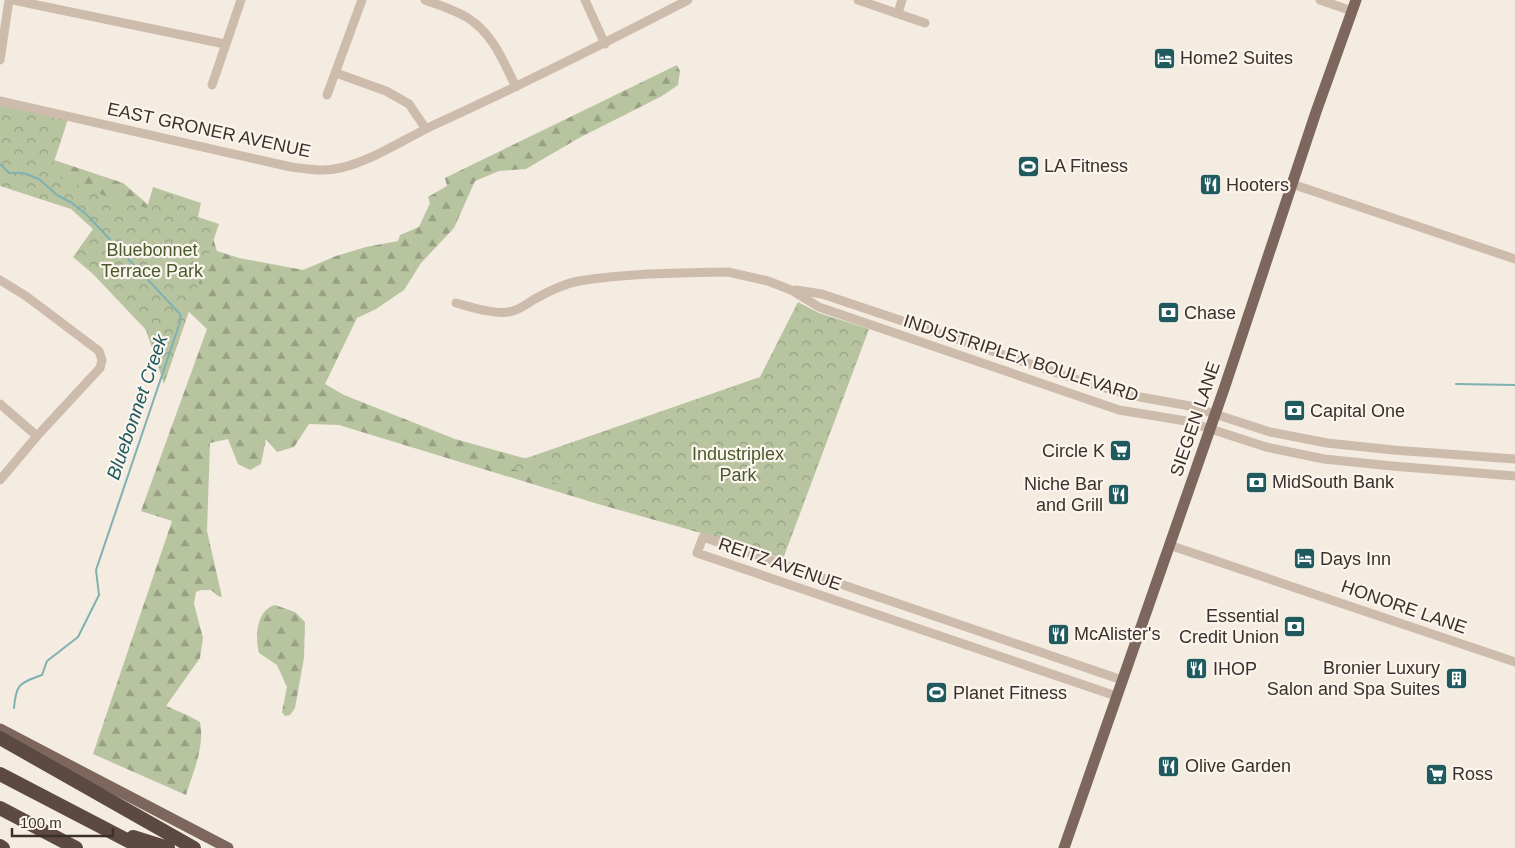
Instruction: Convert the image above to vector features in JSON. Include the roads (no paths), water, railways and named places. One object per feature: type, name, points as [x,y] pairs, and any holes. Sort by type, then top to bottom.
[{"type":"highway","points":[[0,738],[194,848]]},
{"type":"highway","points":[[0,774],[142,848]]},
{"type":"highway","points":[[0,808],[76,848]]},
{"type":"highway","points":[[21,819],[66,848]]},
{"type":"highway","points":[[95,824],[168,848]]},
{"type":"main road","name":"SIEGEN LANE","points":[[1064,848],[1270,256],[1292,184],[1354,6]]},
{"type":"main road","points":[[0,729],[228,848]]},
{"type":"street","points":[[0,60],[11,0],[225,44]]},
{"type":"street","points":[[212,85],[241,0]]},
{"type":"street","points":[[327,95],[362,0]]},
{"type":"street","points":[[425,0],[467,18],[487,34],[499,52],[516,87]]},
{"type":"street","points":[[585,0],[605,44]]},
{"type":"street","name":"EAST GRONER AVENUE","points":[[0,101],[291,167],[316,171],[338,169],[364,161],[426,129],[605,44],[688,0]]},
{"type":"street","points":[[858,0],[925,23]]},
{"type":"street","points":[[898,13],[902,0]]},
{"type":"street","points":[[1320,0],[1354,6]]},
{"type":"street","points":[[336,73],[386,91],[409,104],[426,129]]},
{"type":"street","points":[[1292,184],[1515,259]]},
{"type":"street","name":"INDUSTRIPLEX BOULEVARD","points":[[456,304],[501,312],[513,311],[541,295],[577,281],[608,277],[698,272],[740,273],[791,290],[819,307],[1119,410],[1186,421],[1266,447],[1324,459],[1515,476]]},
{"type":"street","points":[[0,280],[26,296],[98,351],[102,360],[100,368],[37,436],[0,480]]},
{"type":"street","name":"INDUSTRIPLEX BOULEVARD","points":[[791,290],[822,294],[1084,382],[1129,395],[1190,406],[1270,432],[1327,443],[1515,459]]},
{"type":"street","points":[[0,404],[37,436]]},
{"type":"street","name":"REITZ AVENUE","points":[[1116,696],[698,553],[704,537],[1122,680]]},
{"type":"street","name":"HONORE LANE","points":[[1169,545],[1515,662]]},
{"type":"waterway","name":"Bluebonnet Creek","points":[[0,164],[9,173],[23,173],[39,179],[57,195],[72,203],[87,215],[180,314],[181,319],[96,570],[99,595],[78,637],[47,661],[42,675],[20,685],[16,693],[14,708]]},
{"type":"waterway","points":[[1456,384],[1515,385]]},
{"type":"place","name":"Home2 Suites","points":[[1164,58]]},
{"type":"place","name":"LA Fitness","points":[[1028,166]]},
{"type":"place","name":"Hooters","points":[[1210,185]]},
{"type":"place","name":"Chase","points":[[1168,313]]},
{"type":"place","name":"Capital One","points":[[1294,411]]},
{"type":"place","name":"Circle K","points":[[1121,451]]},
{"type":"place","name":"MidSouth Bank","points":[[1256,482]]},
{"type":"place","name":"Niche Bar and Grill","points":[[1119,494]]},
{"type":"place","name":"Days Inn","points":[[1304,559]]},
{"type":"place","name":"Essential Credit Union","points":[[1295,626]]},
{"type":"place","name":"McAlister's","points":[[1058,634]]},
{"type":"place","name":"IHOP","points":[[1197,669]]},
{"type":"place","name":"Bronier Luxury Salon and Spa Suites","points":[[1456,678]]},
{"type":"place","name":"Planet Fitness","points":[[937,693]]},
{"type":"place","name":"Olive Garden","points":[[1169,766]]},
{"type":"place","name":"Ross","points":[[1436,774]]},
{"type":"park label","name":"Bluebonnet Terrace Park","points":[[152,260]]},
{"type":"park label","name":"Industriplex Park","points":[[738,464]]}]
